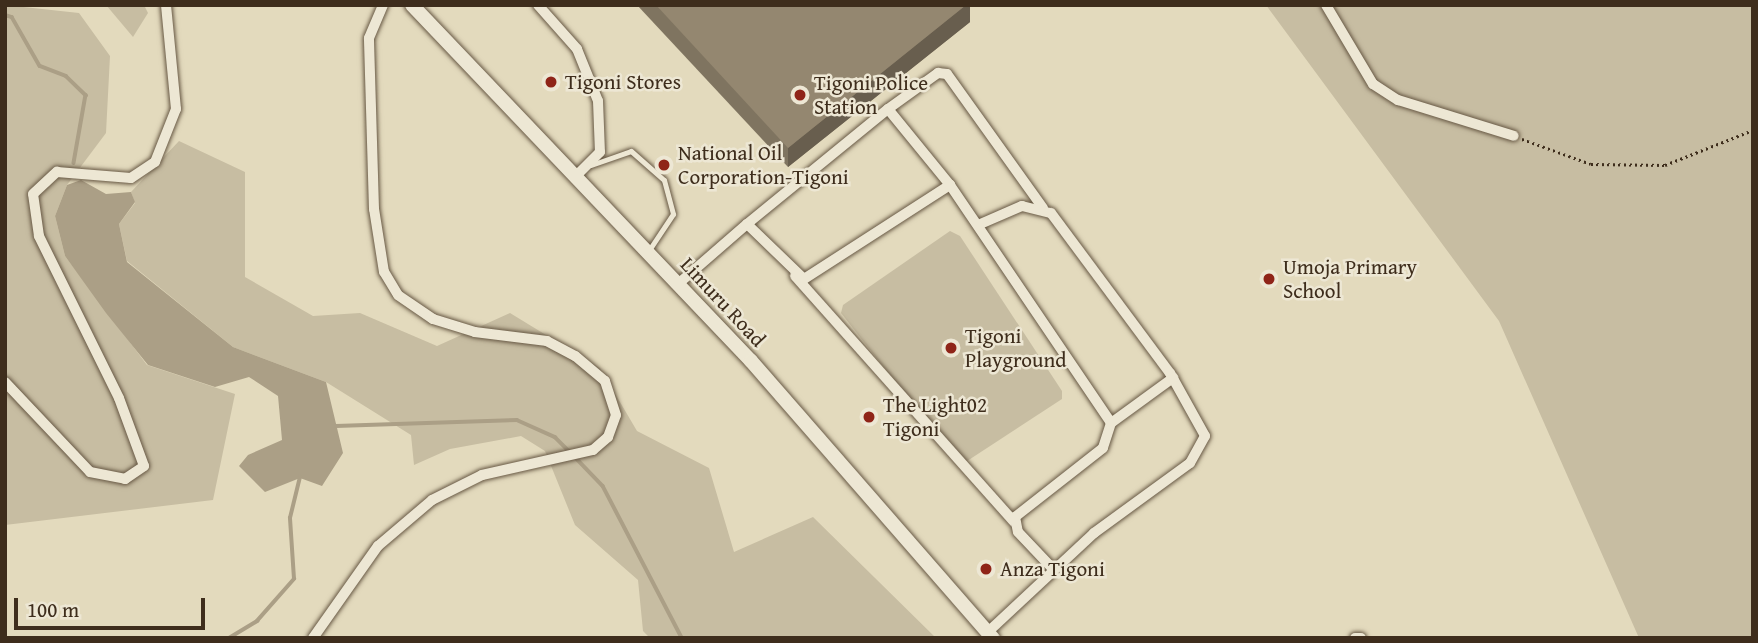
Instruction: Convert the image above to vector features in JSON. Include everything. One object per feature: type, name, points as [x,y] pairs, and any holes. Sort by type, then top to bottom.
[{"type":"main road","name":"Limuru Road","points":[[412,5],[678,284],[990,635]]},
{"type":"street","points":[[5,382],[90,471],[125,479],[144,466],[32,212],[33,194],[57,172],[131,178],[155,162],[176,108],[166,5]]},
{"type":"street","points":[[313,638],[378,546],[432,499],[482,475],[593,450],[608,436],[617,415],[605,381],[575,356],[547,341],[475,332],[433,319],[398,295],[384,272],[374,209],[369,37],[383,5]]},
{"type":"street","points":[[538,5],[571,41],[592,80],[600,145],[591,165],[575,177]]},
{"type":"street","points":[[1326,5],[1373,84],[1398,100],[1514,136]]},
{"type":"street","points":[[678,284],[888,109],[938,73],[947,74],[1043,208],[1173,378],[1202,423],[1202,451],[1053,569],[990,635]]},
{"type":"street","points":[[888,109],[950,185],[1111,423]]},
{"type":"street","points":[[794,276],[815,273],[950,185]]},
{"type":"street","points":[[978,225],[1022,206],[1043,208]]},
{"type":"street","points":[[747,224],[1053,569]]},
{"type":"street","points":[[1014,522],[1023,507],[1103,447],[1111,423],[1173,378]]},
{"type":"street","points":[[1355,638],[1361,638]]},
{"type":"lane","points":[[591,165],[631,151],[664,180],[673,215],[647,252]]},
{"type":"path","points":[[1514,136],[1591,164],[1665,164],[1753,130]]},
{"type":"shaded area","points":[[5,5],[79,13],[110,56],[106,133],[67,185],[55,216],[65,256],[147,365],[235,394],[213,500],[5,525]]},
{"type":"shaded area","points":[[106,5],[144,5],[148,13],[133,37]]},
{"type":"shaded area","points":[[1266,5],[1753,5],[1753,638],[1639,638],[1499,321]]},
{"type":"shaded area","points":[[179,141],[245,172],[245,277],[313,316],[360,313],[437,346],[510,313],[600,368],[637,431],[709,468],[734,552],[813,517],[936,638],[650,638],[643,631],[638,580],[575,525],[545,451],[521,436],[450,449],[414,465],[411,435],[326,382],[233,347],[127,261],[119,224],[135,203],[131,192]]},
{"type":"shaded area","points":[[81,180],[106,194],[131,192],[135,202],[119,224],[127,262],[233,347],[326,382],[343,453],[322,486],[300,478],[265,492],[239,466],[248,455],[282,440],[278,396],[249,377],[215,387],[148,365],[106,313],[65,256],[55,216],[67,185]]},
{"type":"shaded area","name":"Tigoni Playground","points":[[950,231],[960,236],[1062,391],[1062,399],[961,465],[841,313],[843,305]]},
{"type":"building","name":"Tigoni Police Station","points":[[656,5],[966,5],[788,148]]},
{"type":"waterway","points":[[5,15],[12,17],[40,66],[66,76],[86,95],[74,163]]},
{"type":"waterway","points":[[336,426],[517,420],[555,437],[570,452]]},
{"type":"waterway","points":[[575,457],[603,486],[682,638]]},
{"type":"waterway","points":[[229,638],[257,621],[294,579],[290,518],[300,477]]},
{"type":"place","name":"Tigoni Stores","points":[[551,82]]},
{"type":"place","name":"Tigoni Police Station","points":[[800,95]]},
{"type":"place","name":"National Oil Corporation-Tigoni","points":[[664,165]]},
{"type":"place","name":"Umoja Primary School","points":[[1269,279]]},
{"type":"place","name":"Tigoni Playground","points":[[951,348]]},
{"type":"place","name":"The Light02 Tigoni","points":[[869,417]]},
{"type":"place","name":"Anza Tigoni","points":[[986,569]]}]
